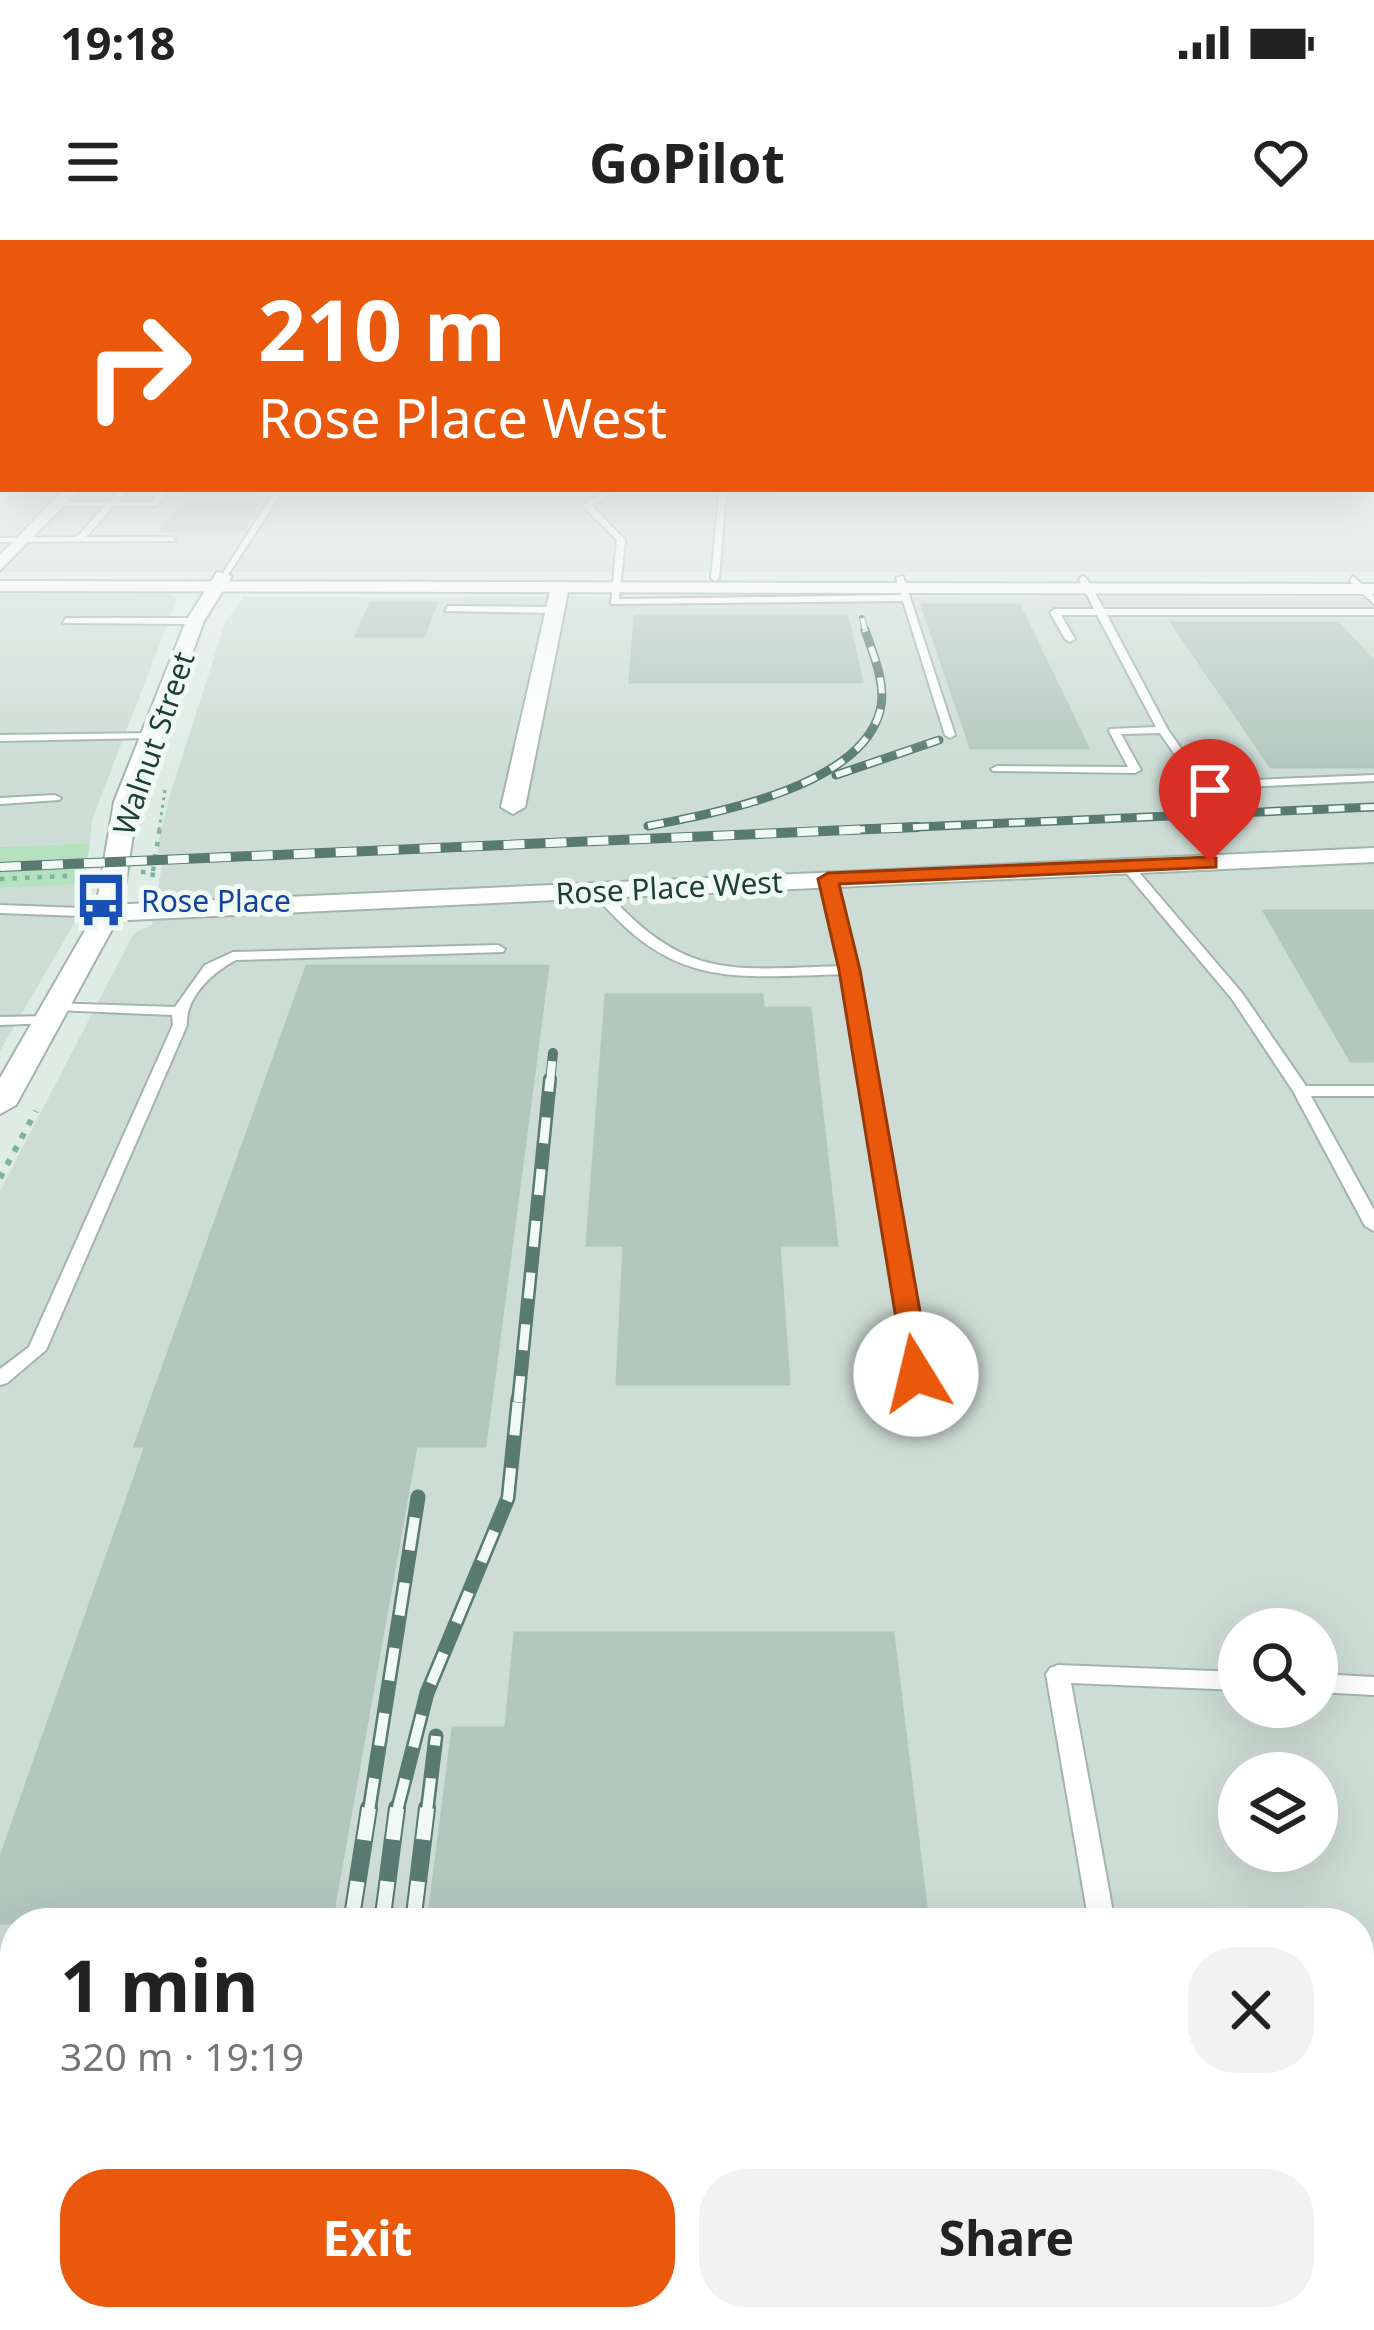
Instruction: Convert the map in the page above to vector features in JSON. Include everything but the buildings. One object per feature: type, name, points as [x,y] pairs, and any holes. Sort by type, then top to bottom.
[{"type":"street","points":[[219,582],[560,587],[715,578],[903,588]]},
{"type":"street","points":[[0,582],[1367,587]]},
{"type":"street","name":"Walnut Street","points":[[0,1105],[11,1068],[52,1013],[108,914],[126,802],[195,621],[219,582]]},
{"type":"street","points":[[513,807],[560,587]]},
{"type":"street","name":"Rose Place West","points":[[108,914],[1374,855]]},
{"type":"lane","points":[[219,582],[225,574]]},
{"type":"lane","points":[[617,582],[618,574]]},
{"type":"lane","points":[[715,574],[715,578]]},
{"type":"lane","points":[[1086,584],[1163,730],[1202,786],[1374,778]]},
{"type":"lane","points":[[903,588],[950,735]]},
{"type":"lane","points":[[80,606],[66,621],[195,621]]},
{"type":"lane","points":[[448,609],[554,610]]},
{"type":"lane","points":[[1070,639],[1055,612],[1374,612]]},
{"type":"lane","points":[[1361,612],[1374,625]]},
{"type":"lane","points":[[997,769],[1135,770],[1114,731],[1163,730]]},
{"type":"lane","points":[[0,738],[152,735]]},
{"type":"lane","points":[[0,801],[55,798]]},
{"type":"lane","points":[[1127,866],[1237,996],[1300,1091],[1374,1226]]},
{"type":"lane","points":[[828,879],[850,970],[916,1374]]},
{"type":"lane","points":[[597,890],[629,925],[680,964],[706,971],[850,970]]},
{"type":"lane","points":[[0,909],[108,914]]},
{"type":"lane","points":[[0,1379],[37,1349],[180,1024],[179,1011],[211,968],[233,956],[498,949]]},
{"type":"lane","points":[[0,1021],[52,1013],[179,1011]]},
{"type":"lane","points":[[1300,1091],[1374,1091]]},
{"type":"lane","points":[[1099,1908],[1058,1674],[1218,1680]]},
{"type":"lane","points":[[1338,1685],[1374,1686]]},
{"type":"path","points":[[153,872],[155,832],[169,777]]},
{"type":"path","points":[[0,879],[113,874]]},
{"type":"shaded area","points":[[0,592],[170,592],[177,599],[92,820],[90,843],[0,847]]},
{"type":"shaded area","points":[[243,597],[1374,597],[1374,1908],[0,1908],[0,1191],[134,933],[152,925],[163,859],[158,858],[159,839],[225,623]]},
{"type":"shaded area","points":[[84,884],[79,915],[0,1051],[0,888]]},
{"type":"green space","points":[[90,843],[84,884],[0,888],[0,847]]},
{"type":"railway","points":[[862,618],[866,633]]},
{"type":"railway","points":[[648,826],[782,792],[845,759],[867,737],[882,701],[865,630]]},
{"type":"railway","points":[[836,775],[939,740]]},
{"type":"railway","points":[[849,830],[1374,807]]},
{"type":"railway","points":[[0,867],[917,827]]},
{"type":"railway","points":[[550,1082],[553,1053]]},
{"type":"railway","points":[[518,1402],[550,1079]]},
{"type":"railway","points":[[397,1811],[427,1693],[508,1498],[518,1399]]},
{"type":"railway","points":[[369,1811],[418,1497]]},
{"type":"railway","points":[[427,1811],[436,1736]]},
{"type":"railway","points":[[353,1908],[369,1808]]},
{"type":"railway","points":[[384,1908],[397,1808]]},
{"type":"railway","points":[[415,1908],[427,1808]]},
{"type":"place","name":"Rose Place","points":[[101,900]]},
{"type":"route","points":[[916,1374],[850,970],[828,879],[1210,862]]}]
